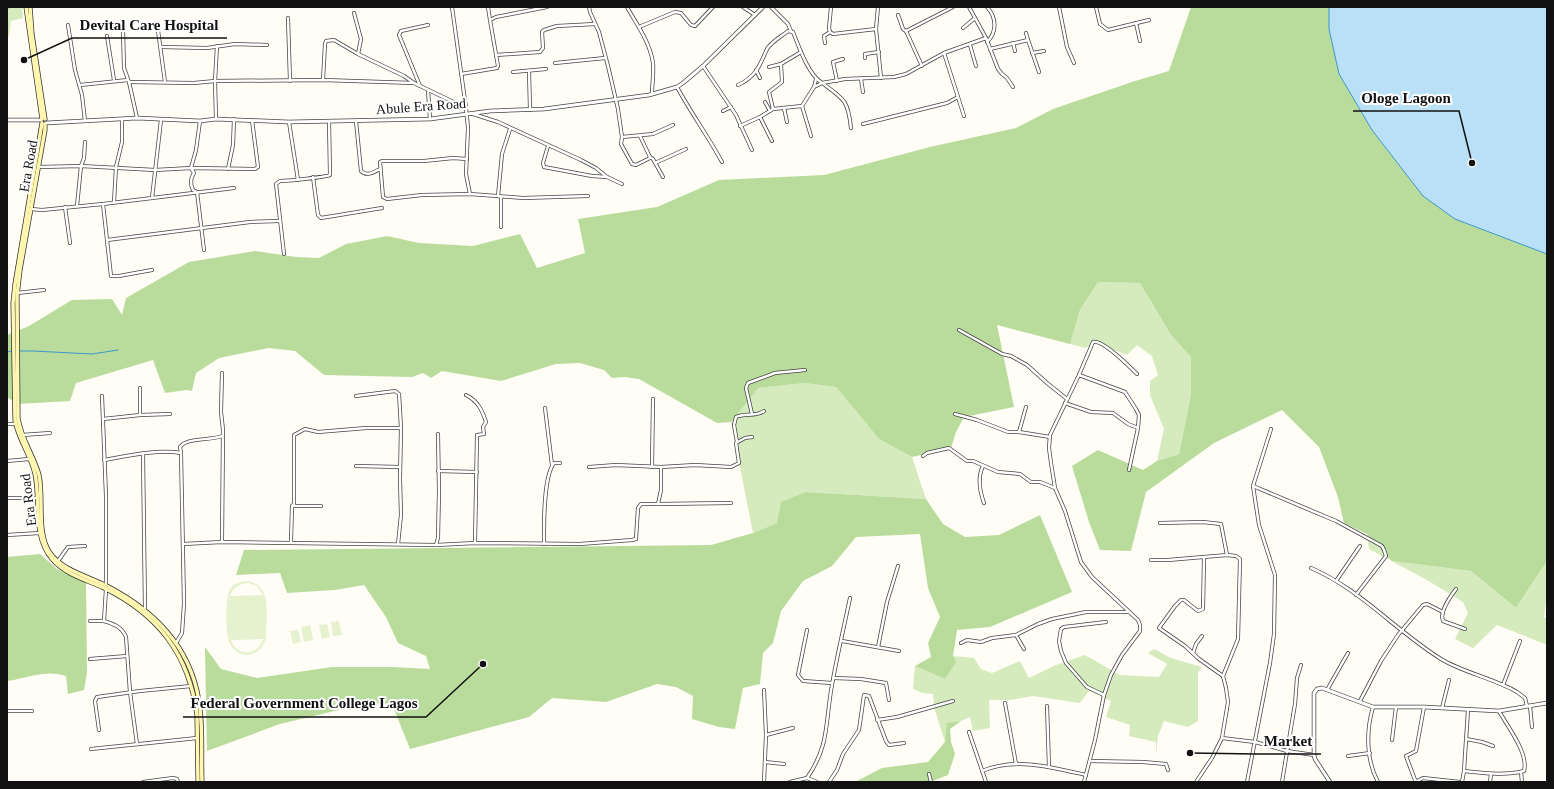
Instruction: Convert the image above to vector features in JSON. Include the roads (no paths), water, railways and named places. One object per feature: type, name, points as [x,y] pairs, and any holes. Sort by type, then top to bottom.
[{"type":"main road","points":[[16,347],[13,303],[15,284],[44,121],[26,7]]},
{"type":"main road","points":[[28,12],[30,7]]},
{"type":"main road","name":"Era Road","points":[[44,121],[45,130],[17,293],[16,347],[16,395],[18,418],[22,435],[39,476],[44,539],[50,552],[58,561],[66,567],[128,598],[146,610],[161,624],[176,643],[195,684],[200,707],[202,782]]},
{"type":"main road","points":[[16,395],[16,424],[35,471],[40,533],[45,549],[58,565],[82,579],[106,587],[144,613],[156,624],[186,664],[197,715],[198,782]]},
{"type":"street","points":[[452,7],[468,128],[466,181],[470,194]]},
{"type":"street","points":[[461,74],[497,68],[498,66],[488,7]]},
{"type":"street","points":[[490,20],[496,17],[547,7]]},
{"type":"street","points":[[589,7],[605,58],[618,109],[622,137],[621,144],[634,165],[644,161],[650,156]]},
{"type":"street","points":[[628,7],[647,42],[651,55],[653,72],[652,94]]},
{"type":"street","points":[[639,27],[675,12],[681,13],[691,25],[695,26],[713,7]]},
{"type":"street","points":[[743,7],[755,15]]},
{"type":"street","name":"Abule Era Road","points":[[7,120],[85,122],[137,118],[160,120],[200,121],[216,119],[289,122],[430,119],[490,111],[530,110],[652,94],[677,87],[703,66],[763,7]]},
{"type":"street","points":[[771,7],[788,24],[816,79],[839,95],[847,104],[850,128]]},
{"type":"street","points":[[830,32],[831,7]]},
{"type":"street","points":[[878,7],[876,29],[881,78]]},
{"type":"street","points":[[906,32],[953,7]]},
{"type":"street","points":[[969,7],[986,38],[998,69],[1013,87]]},
{"type":"street","points":[[987,7],[995,27],[992,37],[987,42]]},
{"type":"street","points":[[1059,7],[1067,47],[1074,63]]},
{"type":"street","points":[[1096,7],[1100,24],[1108,30],[1150,20]]},
{"type":"street","points":[[354,13],[361,40],[358,54]]},
{"type":"street","points":[[898,15],[903,30],[906,32],[922,66]]},
{"type":"street","points":[[288,18],[290,81]]},
{"type":"street","points":[[963,28],[975,18]]},
{"type":"street","points":[[157,23],[165,82]]},
{"type":"street","points":[[1136,23],[1140,41]]},
{"type":"street","points":[[496,55],[540,52],[543,48],[542,32],[544,30],[557,26],[595,24]]},
{"type":"street","points":[[68,25],[75,70],[82,95],[85,122]]},
{"type":"street","points":[[420,86],[399,35],[401,31],[428,25]]},
{"type":"street","points":[[830,32],[833,34],[876,29]]},
{"type":"street","points":[[122,30],[124,68],[129,81],[137,118]]},
{"type":"street","points":[[738,85],[748,80],[756,70],[770,45],[788,31],[791,31]]},
{"type":"street","points":[[825,43],[824,36],[830,32]]},
{"type":"street","points":[[1026,33],[1039,72]]},
{"type":"street","points":[[107,36],[114,80]]},
{"type":"street","points":[[814,87],[822,83],[881,78],[906,74],[944,53],[970,45],[986,38]]},
{"type":"street","points":[[323,80],[324,49],[326,41],[334,40],[358,54],[404,76],[414,83],[466,108]]},
{"type":"street","points":[[990,49],[1028,40]]},
{"type":"street","points":[[1013,43],[1015,51]]},
{"type":"street","points":[[161,48],[207,48],[217,46],[267,45]]},
{"type":"street","points":[[970,45],[976,66]]},
{"type":"street","points":[[216,119],[217,46]]},
{"type":"street","points":[[1032,53],[1044,51]]},
{"type":"street","points":[[769,67],[781,64],[801,52]]},
{"type":"street","points":[[865,58],[865,54],[878,52]]},
{"type":"street","points":[[944,53],[964,116]]},
{"type":"street","points":[[555,63],[605,58]]},
{"type":"street","points":[[837,81],[833,62],[843,59]]},
{"type":"street","points":[[774,109],[769,92],[782,82],[781,64]]},
{"type":"street","points":[[703,66],[736,115],[752,150]]},
{"type":"street","points":[[513,72],[546,69]]},
{"type":"street","points":[[529,70],[530,110]]},
{"type":"street","points":[[756,70],[760,78]]},
{"type":"street","points":[[811,136],[802,106],[814,87],[816,79]]},
{"type":"street","points":[[861,79],[863,92]]},
{"type":"street","points":[[80,85],[114,80],[194,83],[216,81],[323,80],[414,83]]},
{"type":"street","points":[[677,87],[692,114],[712,142],[722,162]]},
{"type":"street","points":[[428,90],[430,119]]},
{"type":"street","points":[[863,124],[947,102],[958,97]]},
{"type":"street","points":[[765,102],[770,111]]},
{"type":"street","points":[[740,126],[774,109],[802,106]]},
{"type":"street","points":[[723,111],[731,107]]},
{"type":"street","points":[[784,108],[787,122]]},
{"type":"street","points":[[472,114],[495,122],[596,168],[607,177],[622,184]]},
{"type":"street","points":[[760,117],[772,141]]},
{"type":"street","points":[[114,202],[116,167],[122,142],[122,120]]},
{"type":"street","points":[[152,198],[160,120]]},
{"type":"street","points":[[228,169],[233,145],[234,120]]},
{"type":"street","points":[[39,167],[81,166],[155,170],[191,168],[255,169],[258,167],[252,120]]},
{"type":"street","points":[[200,121],[196,150],[191,168],[194,173],[191,177],[191,185],[193,190],[196,192],[204,250]]},
{"type":"street","points":[[284,254],[276,184],[280,182],[313,177],[327,177],[330,175],[329,121]]},
{"type":"street","points":[[356,121],[361,171],[365,174],[370,174],[380,169]]},
{"type":"street","points":[[289,122],[298,180]]},
{"type":"street","points":[[622,137],[653,134],[673,125]]},
{"type":"street","points":[[501,227],[500,197],[502,154],[510,129]]},
{"type":"street","points":[[640,136],[663,177]]},
{"type":"street","points":[[78,206],[81,166],[84,158],[85,142]]},
{"type":"street","points":[[548,146],[543,163],[544,167],[607,177]]},
{"type":"street","points":[[656,163],[686,149]]},
{"type":"street","points":[[467,159],[380,162],[383,197],[387,199],[422,195],[470,194],[500,197],[551,198],[588,196]]},
{"type":"street","points":[[313,177],[318,215],[320,217],[382,208]]},
{"type":"street","points":[[31,209],[42,210],[103,204],[234,188]]},
{"type":"street","points":[[103,204],[111,276],[152,270]]},
{"type":"street","points":[[65,207],[70,243]]},
{"type":"street","points":[[107,240],[250,222],[280,222]]},
{"type":"street","points":[[17,293],[44,290]]},
{"type":"street","points":[[959,330],[1002,354],[1011,356],[1027,365],[1047,384],[1067,399]]},
{"type":"street","points":[[1084,782],[1090,762],[1104,695],[1111,675],[1122,655],[1140,631],[1140,625],[1138,620],[1130,612],[1092,577],[1081,562],[1056,488],[1051,463],[1050,438],[1093,342],[1095,341],[1119,356],[1137,374]]},
{"type":"street","points":[[752,414],[746,388],[748,383],[775,373],[805,370]]},
{"type":"street","points":[[222,373],[222,542]]},
{"type":"street","points":[[1079,375],[1126,394],[1139,415],[1138,428],[1129,470]]},
{"type":"street","points":[[140,388],[140,415]]},
{"type":"street","points":[[356,396],[397,391],[400,401],[401,515],[398,544]]},
{"type":"street","points":[[466,395],[472,398],[480,406],[486,422],[483,427],[484,434],[477,435],[475,543]]},
{"type":"street","points":[[102,396],[106,496],[106,587],[104,621]]},
{"type":"street","points":[[652,467],[653,399]]},
{"type":"street","points":[[1065,403],[1091,412],[1113,413],[1128,424],[1138,428]]},
{"type":"street","points":[[1019,432],[1026,407]]},
{"type":"street","points":[[544,544],[547,487],[552,466],[545,408]]},
{"type":"street","points":[[589,468],[616,464],[652,467],[695,465],[731,467],[739,463],[734,419],[741,415],[762,413],[764,411]]},
{"type":"street","points":[[103,419],[140,415],[170,414]]},
{"type":"street","points":[[955,414],[977,420],[1008,432],[1019,432],[1050,438]]},
{"type":"street","points":[[7,424],[16,424]]},
{"type":"street","points":[[291,542],[292,506],[294,504],[294,435],[305,429],[318,432],[366,428],[401,428]]},
{"type":"street","points":[[1247,782],[1273,651],[1275,575],[1259,525],[1252,486],[1271,429]]},
{"type":"street","points":[[22,435],[50,433]]},
{"type":"street","points":[[436,545],[438,520],[438,434]]},
{"type":"street","points":[[176,643],[182,634],[184,604],[180,448],[186,443],[222,436]]},
{"type":"street","points":[[737,442],[745,438],[752,437]]},
{"type":"street","points":[[923,456],[928,453],[949,448],[964,460],[974,462],[998,472],[1020,474],[1031,482],[1040,482],[1056,488]]},
{"type":"street","points":[[104,460],[143,454],[181,453]]},
{"type":"street","points":[[143,454],[146,610]]},
{"type":"street","points":[[7,461],[29,459]]},
{"type":"street","points":[[552,466],[554,463],[560,463]]},
{"type":"street","points":[[356,466],[400,467]]},
{"type":"street","points":[[983,466],[981,470],[980,484],[984,503]]},
{"type":"street","points":[[658,504],[661,490],[662,467]]},
{"type":"street","points":[[438,471],[477,472]]},
{"type":"street","points":[[1252,486],[1336,521],[1382,546],[1386,556],[1356,595]]},
{"type":"street","points":[[7,498],[37,498]]},
{"type":"street","points":[[183,544],[222,542],[436,545],[475,543],[580,544],[636,539],[638,508],[642,504],[731,503]]},
{"type":"street","points":[[292,506],[321,506]]},
{"type":"street","points":[[1160,523],[1203,522],[1221,524],[1228,555]]},
{"type":"street","points":[[7,535],[40,533]]},
{"type":"street","points":[[58,561],[68,547],[85,546]]},
{"type":"street","points":[[1336,581],[1360,546]]},
{"type":"street","points":[[1151,560],[1204,558],[1228,555],[1236,556],[1240,559],[1238,638],[1223,676],[1228,702],[1222,738],[1212,758],[1196,782]]},
{"type":"street","points":[[1204,558],[1203,609],[1198,611],[1184,600],[1181,600],[1174,606],[1159,628],[1223,676]]},
{"type":"street","points":[[878,647],[887,602],[898,566]]},
{"type":"street","points":[[1311,568],[1326,574],[1377,610],[1400,631],[1447,662],[1503,685],[1522,695],[1528,706],[1532,727]]},
{"type":"street","points":[[1456,589],[1442,612],[1442,618],[1443,621],[1465,629]]},
{"type":"street","points":[[790,782],[798,782],[807,778],[817,762],[825,740],[832,683],[850,598]]},
{"type":"street","points":[[1360,701],[1381,661],[1400,631],[1425,604],[1442,612]]},
{"type":"street","points":[[961,643],[967,640],[982,642],[992,638],[1016,635],[1038,624],[1086,612],[1130,612]]},
{"type":"street","points":[[90,621],[104,621],[114,624],[124,631],[126,637],[130,692],[137,744]]},
{"type":"street","points":[[1104,695],[1087,687],[1070,668],[1062,657],[1059,642],[1061,629],[1064,627],[1106,622]]},
{"type":"street","points":[[807,630],[798,676],[803,681],[832,683]]},
{"type":"street","points":[[1016,635],[1024,649]]},
{"type":"street","points":[[1193,653],[1196,644],[1202,636]]},
{"type":"street","points":[[842,641],[899,651]]},
{"type":"street","points":[[1503,685],[1520,641]]},
{"type":"street","points":[[1328,690],[1348,652]]},
{"type":"street","points":[[90,659],[127,656]]},
{"type":"street","points":[[1282,782],[1295,704],[1297,678],[1301,665]]},
{"type":"street","points":[[834,678],[862,679],[886,683],[889,700]]},
{"type":"street","points":[[1442,709],[1449,680]]},
{"type":"street","points":[[99,730],[95,701],[97,697],[191,686]]},
{"type":"street","points":[[1330,782],[1314,755],[1314,693],[1317,689],[1328,690],[1373,707],[1424,707],[1499,711],[1547,703]]},
{"type":"street","points":[[764,690],[766,735],[764,782]]},
{"type":"street","points":[[829,782],[837,770],[843,754],[858,730],[864,695],[869,696],[877,720],[889,745],[904,743]]},
{"type":"street","points":[[877,720],[897,717],[953,701]]},
{"type":"street","points":[[1005,703],[1016,764]]},
{"type":"street","points":[[1047,706],[1049,766]]},
{"type":"street","points":[[1373,707],[1368,728],[1372,768],[1378,782]]},
{"type":"street","points":[[1392,740],[1396,707]]},
{"type":"street","points":[[1424,707],[1416,751],[1406,756],[1415,780],[1417,781],[1423,778],[1461,782],[1464,771],[1468,710]]},
{"type":"street","points":[[7,711],[32,711]]},
{"type":"street","points":[[1464,771],[1491,774],[1524,771],[1525,767],[1522,750],[1499,711]]},
{"type":"street","points":[[766,735],[793,728]]},
{"type":"street","points":[[969,732],[986,782]]},
{"type":"street","points":[[91,749],[197,738]]},
{"type":"street","points":[[1222,738],[1255,742],[1287,751],[1314,755]]},
{"type":"street","points":[[1466,740],[1482,742],[1493,746]]},
{"type":"street","points":[[1348,756],[1370,753]]},
{"type":"street","points":[[765,762],[784,764]]},
{"type":"street","points":[[1090,762],[1143,762],[1166,764],[1168,770]]},
{"type":"street","points":[[982,771],[993,767],[1016,764],[1049,766],[1086,775]]},
{"type":"street","points":[[1521,772],[1522,782]]},
{"type":"street","points":[[929,774],[932,782]]},
{"type":"street","points":[[1490,782],[1491,774]]},
{"type":"street","points":[[143,782],[173,778],[177,779],[178,782]]},
{"type":"street","points":[[807,778],[817,782]]},
{"type":"water","points":[[1329,7],[1547,7],[1547,254],[1455,219],[1423,196],[1372,130],[1339,74],[1329,29]]},
{"type":"waterway","points":[[7,8],[15,7]]},
{"type":"waterway","points":[[20,351],[92,354],[118,350]]},
{"type":"waterway","points":[[7,352],[12,351]]},
{"type":"place","name":"Devital Care Hospital","points":[[24,60]]},
{"type":"place","name":"Ologe Lagoon","points":[[1472,163]]},
{"type":"place","name":"Federal Government College Lagos","points":[[483,664]]},
{"type":"place","name":"Market","points":[[1190,753]]}]
